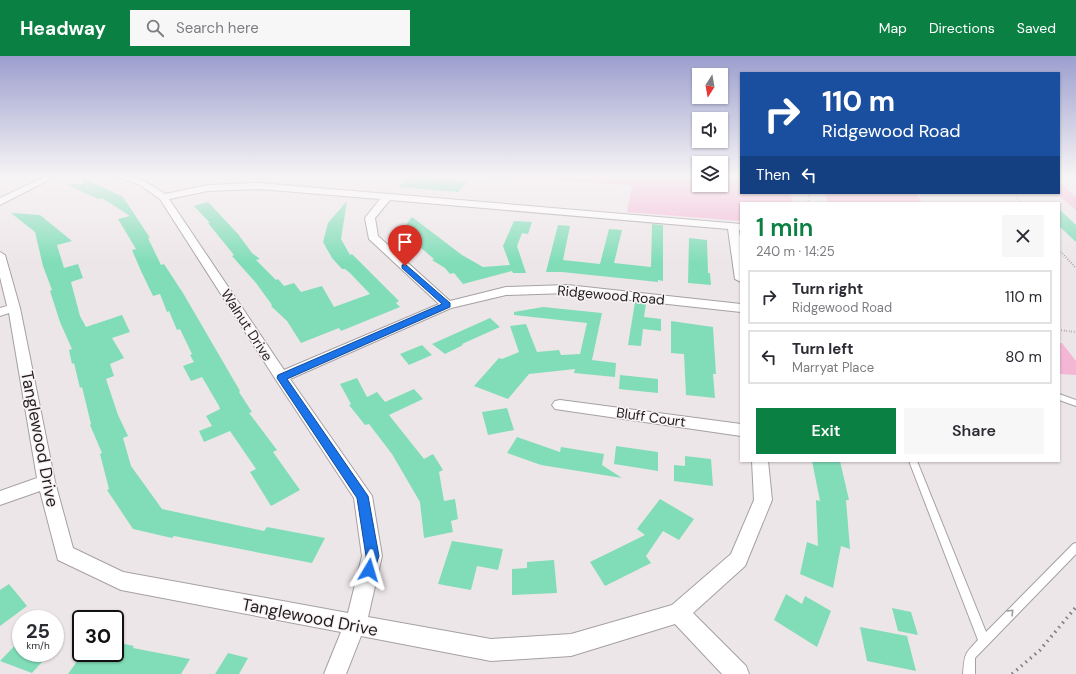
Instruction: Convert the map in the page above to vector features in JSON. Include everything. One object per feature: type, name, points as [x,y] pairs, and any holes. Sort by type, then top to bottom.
[{"type":"street","name":"Walnut Drive","points":[[169,206],[282,378],[363,496],[372,556],[355,625],[335,674]]},
{"type":"street","points":[[380,206],[370,218],[374,237],[447,305]]},
{"type":"street","points":[[494,206],[737,226],[740,266]]},
{"type":"street","name":"Tanglewood Drive","points":[[0,255],[7,310],[46,482],[65,554],[121,582],[491,650],[571,645],[678,613],[738,560],[763,500],[760,462]]},
{"type":"street","name":"Ridgewood Road","points":[[282,378],[447,305],[506,291],[567,289],[740,308]]},
{"type":"street","name":"Bluff Court","points":[[560,405],[740,430]]},
{"type":"street","points":[[0,498],[46,482]]},
{"type":"street","points":[[678,613],[738,674]]},
{"type":"lane","points":[[1060,396],[1076,403]]},
{"type":"lane","points":[[1068,399],[1076,399]]},
{"type":"lane","points":[[913,462],[984,640]]},
{"type":"lane","points":[[970,674],[970,656],[1076,547]]},
{"type":"path","points":[[1060,251],[1076,268]]},
{"type":"path","points":[[1060,330],[1076,332]]},
{"type":"path","points":[[1012,674],[1040,650],[1076,607]]},
{"type":"shaded area","points":[[628,206],[740,206],[740,221],[627,212]]},
{"type":"shaded area","points":[[1071,206],[1076,206],[1076,210]]},
{"type":"shaded area","points":[[1060,343],[1062,343],[1076,361],[1076,375],[1060,374]]},
{"type":"building","points":[[114,206],[129,206],[150,238],[148,238],[161,265],[164,264],[183,293],[240,391],[239,392],[252,412],[249,413],[277,450],[273,452],[300,490],[271,506],[250,472],[256,469],[230,431],[204,442],[199,431],[212,426],[206,416],[220,409],[202,377],[191,381],[183,366],[194,362],[190,355],[192,354],[180,329],[177,330],[169,311],[167,312],[160,294],[153,296],[141,271],[132,250],[136,249],[118,219],[130,216]]},
{"type":"building","points":[[194,206],[212,206],[238,234],[252,253],[260,259],[256,260],[284,286],[294,283],[301,292],[322,286],[334,307],[370,294],[350,273],[345,269],[342,269],[332,258],[323,242],[328,223],[343,206],[346,206],[341,239],[350,255],[352,254],[399,301],[396,303],[400,307],[341,331],[339,328],[301,343],[287,321],[271,306],[272,305],[256,283],[232,256],[234,255],[208,223],[210,223]]},
{"type":"building","points":[[1060,210],[1076,225],[1076,242],[1060,227]]},
{"type":"building","points":[[11,213],[40,215],[72,241],[57,245],[64,268],[78,264],[83,278],[71,282],[80,316],[86,327],[122,315],[130,332],[112,338],[124,358],[110,364],[114,376],[106,379],[118,415],[128,436],[123,438],[131,466],[162,509],[264,531],[267,527],[325,538],[312,563],[174,536],[172,538],[133,529],[107,490],[109,489],[100,454],[102,453],[90,425],[82,387],[80,388],[74,363],[72,364],[69,350],[72,349],[60,322],[50,291],[52,290],[43,266],[35,232]]},
{"type":"building","points":[[412,217],[462,255],[483,267],[510,265],[503,246],[514,221],[532,222],[528,234],[522,233],[517,246],[526,273],[513,273],[512,271],[463,284],[454,273],[450,274],[445,268],[432,260],[434,259],[401,231]]},
{"type":"building","points":[[652,224],[663,225],[663,281],[658,280],[658,282],[562,272],[546,272],[558,225],[570,226],[563,260],[600,264],[609,229],[622,230],[614,263],[651,267]]},
{"type":"building","points":[[689,238],[707,240],[708,273],[710,273],[711,285],[688,283]]},
{"type":"building","points":[[635,302],[646,303],[644,317],[661,319],[661,331],[643,329],[641,346],[628,345]]},
{"type":"building","points":[[543,307],[602,313],[592,360],[616,363],[615,377],[574,373],[575,369],[529,374],[508,399],[474,386],[499,358],[502,359],[519,352],[510,326],[526,324],[537,352],[559,350],[561,355],[580,354],[587,323],[514,315],[514,312]]},
{"type":"building","points":[[490,318],[500,327],[462,344],[463,345],[445,354],[432,344]]},
{"type":"building","points":[[671,321],[713,327],[716,374],[713,374],[715,398],[686,395],[684,354],[671,353]]},
{"type":"building","points":[[422,345],[432,355],[409,365],[400,354]]},
{"type":"building","points":[[620,375],[658,379],[658,393],[619,389]]},
{"type":"building","points":[[357,378],[367,397],[377,392],[385,402],[414,389],[423,399],[389,415],[424,459],[433,454],[443,470],[439,472],[444,501],[455,499],[458,519],[451,521],[453,532],[424,538],[420,502],[392,454],[369,424],[365,425],[349,405],[351,404],[340,384]]},
{"type":"building","points":[[507,408],[514,430],[488,435],[482,412]]},
{"type":"building","points":[[517,437],[560,452],[561,447],[604,454],[602,465],[622,478],[541,465],[507,453]]},
{"type":"building","points":[[616,446],[658,452],[658,471],[614,464]]},
{"type":"building","points":[[685,456],[711,459],[713,486],[674,481],[674,465],[685,466]]},
{"type":"building","points":[[812,462],[840,462],[849,500],[846,500],[850,549],[841,546],[833,588],[800,574],[807,542],[818,546],[816,500],[820,501]]},
{"type":"building","points":[[660,499],[694,519],[679,540],[663,531],[646,556],[651,563],[605,586],[590,562],[645,535],[637,529]]},
{"type":"building","points":[[452,541],[503,549],[498,570],[477,566],[471,590],[438,584]]},
{"type":"building","points":[[554,560],[557,593],[512,595],[512,569],[527,568],[527,562]]},
{"type":"building","points":[[9,584],[27,606],[22,610],[12,610],[12,617],[0,626],[0,590]]},
{"type":"building","points":[[786,594],[802,604],[805,596],[831,611],[817,647],[774,620]]},
{"type":"building","points":[[892,608],[911,612],[918,635],[898,631]]},
{"type":"building","points":[[860,627],[907,636],[916,671],[867,661]]},
{"type":"building","points":[[124,644],[134,646],[133,648],[190,659],[181,674],[68,674],[77,662],[124,662]]},
{"type":"building","points":[[12,648],[12,662],[42,662],[32,673],[0,661]]},
{"type":"building","points":[[228,653],[248,658],[239,674],[215,674]]},
{"type":"route","points":[[369,570],[372,556],[363,496],[282,378],[447,305],[405,266]]}]
